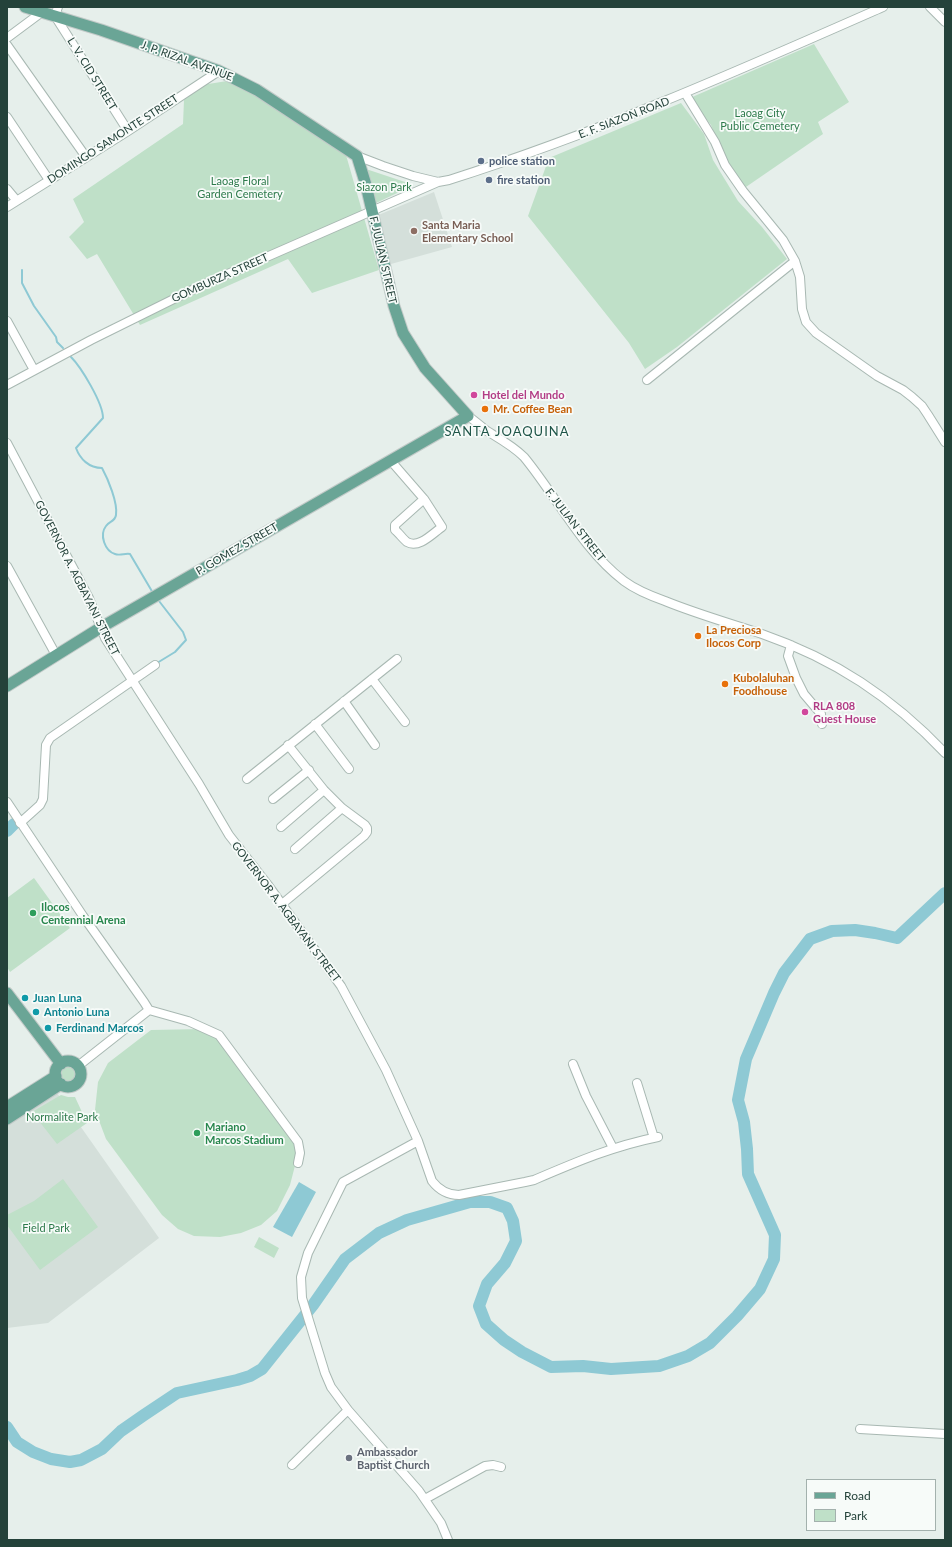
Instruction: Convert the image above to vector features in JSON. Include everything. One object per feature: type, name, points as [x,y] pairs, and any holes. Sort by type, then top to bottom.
[{"type":"main road","name":"J. P. RIZAL AVENUE","points":[[25,7],[42,12],[57,12],[101,30],[219,71],[257,90],[357,156]]},
{"type":"main road","name":"F. JULIAN STREET","points":[[357,156],[372,211],[394,306],[403,332],[425,368],[468,416]]},
{"type":"main road","name":"P. GOMEZ STREET","points":[[7,686],[100,628],[468,416]]},
{"type":"main road","points":[[7,993],[61,1064]]},
{"type":"main road","points":[[68,1061],[78,1066],[80,1076],[77,1083],[71,1086],[58,1080],[56,1069],[61,1064],[68,1061]]},
{"type":"main road","points":[[7,1107],[58,1080]]},
{"type":"main road","points":[[7,1119],[58,1080]]},
{"type":"street","name":"E. F. SIAZON ROAD","points":[[438,182],[482,169],[580,135],[685,93],[865,11],[883,7]]},
{"type":"street","points":[[930,7],[945,22]]},
{"type":"street","points":[[7,38],[42,12]]},
{"type":"street","name":"L. V. CID STREET","points":[[57,12],[128,131]]},
{"type":"street","points":[[7,45],[86,156]]},
{"type":"street","name":"DOMINGO SAMONTE STREET","points":[[7,207],[128,131],[219,71]]},
{"type":"street","points":[[685,93],[711,135],[725,165],[742,191],[782,240],[795,261],[800,277],[802,310],[806,322],[816,333],[877,376],[903,390],[912,397],[925,410],[945,442]]},
{"type":"street","points":[[7,117],[49,180]]},
{"type":"street","points":[[357,156],[383,166],[438,182]]},
{"type":"street","name":"GOMBURZA STREET","points":[[7,385],[198,287],[438,182]]},
{"type":"street","points":[[7,189],[17,201]]},
{"type":"street","points":[[647,380],[795,261]]},
{"type":"street","points":[[7,321],[34,370]]},
{"type":"street","name":"F. JULIAN STREET","points":[[468,416],[513,448],[523,457],[585,540],[605,563],[624,581],[645,593],[693,613],[791,645],[818,656],[855,677],[903,713],[945,753]]},
{"type":"street","name":"GOVERNOR A. AGBAYANI STREET","points":[[7,443],[89,598],[98,619],[100,628],[108,644],[199,784],[228,835],[282,904],[341,986],[386,1070],[418,1140],[432,1181],[439,1189],[452,1195],[534,1180],[613,1148],[656,1137],[637,1083]]},
{"type":"street","points":[[391,461],[424,499],[442,527],[425,540],[418,543],[407,542],[395,530],[395,525],[424,499]]},
{"type":"street","points":[[7,566],[56,655]]},
{"type":"street","points":[[791,645],[788,656],[796,678],[804,694],[821,714],[822,724]]},
{"type":"street","points":[[246,779],[397,659]]},
{"type":"street","points":[[20,823],[40,805],[43,799],[46,744],[50,738],[155,665]]},
{"type":"street","points":[[372,679],[405,722]]},
{"type":"street","points":[[344,701],[375,745]]},
{"type":"street","points":[[315,724],[350,769]]},
{"type":"street","points":[[282,904],[367,832],[365,825],[342,808],[324,790],[288,745]]},
{"type":"street","points":[[274,799],[309,770]]},
{"type":"street","points":[[282,827],[324,790]]},
{"type":"street","points":[[7,802],[149,1010],[188,1021],[219,1035],[298,1142],[300,1153],[298,1163]]},
{"type":"street","points":[[295,850],[342,808]]},
{"type":"street","points":[[78,1066],[149,1010]]},
{"type":"street","points":[[573,1064],[586,1096],[613,1148]]},
{"type":"street","points":[[418,1140],[343,1182],[304,1264],[301,1279],[302,1298],[310,1329],[331,1387],[348,1410],[392,1459],[425,1499],[441,1523],[448,1540]]},
{"type":"street","points":[[292,1466],[348,1410]]},
{"type":"street","points":[[860,1429],[945,1434]]},
{"type":"street","points":[[425,1499],[485,1466],[493,1464],[501,1467]]},
{"type":"shaded area","name":"Santa Maria Elementary School","points":[[434,192],[452,247],[391,264],[376,216]]},
{"type":"shaded area","points":[[57,1093],[159,1238],[48,1323],[7,1328],[7,1124]]},
{"type":"green space","name":"Laoag City Public Cemetery","points":[[814,44],[849,102],[818,122],[823,134],[743,189],[723,156],[711,125],[690,98]]},
{"type":"green space","name":"Laoag Floral Garden Cemetery","points":[[227,81],[256,95],[346,155],[379,270],[312,293],[288,259],[140,325],[97,254],[87,259],[69,237],[84,222],[73,199],[183,124],[184,100],[202,85]]},
{"type":"green space","points":[[681,103],[704,134],[713,160],[738,201],[762,227],[787,259],[677,347],[645,369],[629,343],[528,216],[549,158]]},
{"type":"green space","name":"Siazon Park","points":[[363,168],[414,185],[376,203]]},
{"type":"green space","name":"Ilocos Centennial Arena","points":[[34,878],[70,928],[10,972],[7,967],[7,898]]},
{"type":"green space","name":"Mariano Marcos Stadium","points":[[203,1029],[217,1037],[294,1140],[297,1158],[290,1185],[277,1211],[261,1225],[241,1233],[220,1237],[194,1236],[178,1229],[162,1215],[106,1139],[95,1110],[98,1082],[108,1063],[151,1030]]},
{"type":"green space","points":[[69,1065],[76,1068],[79,1075],[76,1082],[69,1085],[62,1082],[59,1075],[62,1068]]},
{"type":"green space","name":"Normalite Park","points":[[61,1095],[75,1097],[87,1123],[57,1144],[32,1112]]},
{"type":"green space","name":"Field Park","points":[[63,1179],[98,1227],[40,1270],[7,1225],[7,1215],[34,1201]]},
{"type":"green space","points":[[259,1237],[279,1248],[274,1258],[254,1247]]},
{"type":"water","points":[[299,1182],[316,1192],[292,1237],[273,1227]]},
{"type":"waterway","points":[[22,270],[22,283],[34,306],[56,337],[57,342],[63,348]]},
{"type":"waterway","points":[[71,357],[91,386],[102,411],[103,418],[76,448],[80,456],[89,465],[102,468],[110,485],[116,504],[116,515],[114,519],[107,524],[104,530],[104,542],[108,550],[115,554],[130,554],[153,593]]},
{"type":"waterway","points":[[157,663],[175,652],[186,640],[183,632],[159,601]]},
{"type":"waterway","points":[[7,831],[14,824]]},
{"type":"waterway","points":[[7,1427],[17,1442],[33,1452],[51,1459],[70,1462],[81,1460],[102,1449],[121,1431],[177,1393],[237,1380],[250,1376],[262,1369],[313,1305],[345,1259],[379,1233],[407,1220],[470,1202],[490,1202],[507,1208],[513,1221],[516,1241],[505,1263],[487,1284],[479,1306],[486,1324],[504,1340],[522,1352],[551,1367],[583,1366],[611,1369],[659,1366],[688,1356],[710,1343],[737,1316],[760,1289],[774,1259],[775,1235],[748,1174],[744,1122],[738,1100],[746,1059],[784,973],[810,939],[832,931],[855,930],[897,938],[945,893]]},
{"type":"place","name":"police station","points":[[481,161]]},
{"type":"place","name":"fire station","points":[[489,180]]},
{"type":"place","name":"Santa Maria Elementary School","points":[[414,231]]},
{"type":"place","name":"Hotel del Mundo","points":[[474,395]]},
{"type":"place","name":"Mr. Coffee Bean","points":[[485,409]]},
{"type":"place","name":"La Preciosa Ilocos Corp","points":[[698,636]]},
{"type":"place","name":"Kubolaluhan Foodhouse","points":[[725,684]]},
{"type":"place","name":"RLA 808 Guest House","points":[[805,712]]},
{"type":"place","name":"Ilocos Centennial Arena","points":[[33,913]]},
{"type":"place","name":"Juan Luna","points":[[25,998]]},
{"type":"place","name":"Antonio Luna","points":[[36,1012]]},
{"type":"place","name":"Ferdinand Marcos","points":[[48,1028]]},
{"type":"place","name":"Mariano Marcos Stadium","points":[[197,1133]]},
{"type":"place","name":"Ambassador Baptist Church","points":[[349,1458]]},
{"type":"district","name":"SANTA JOAQUINA","points":[[507,432]]}]
